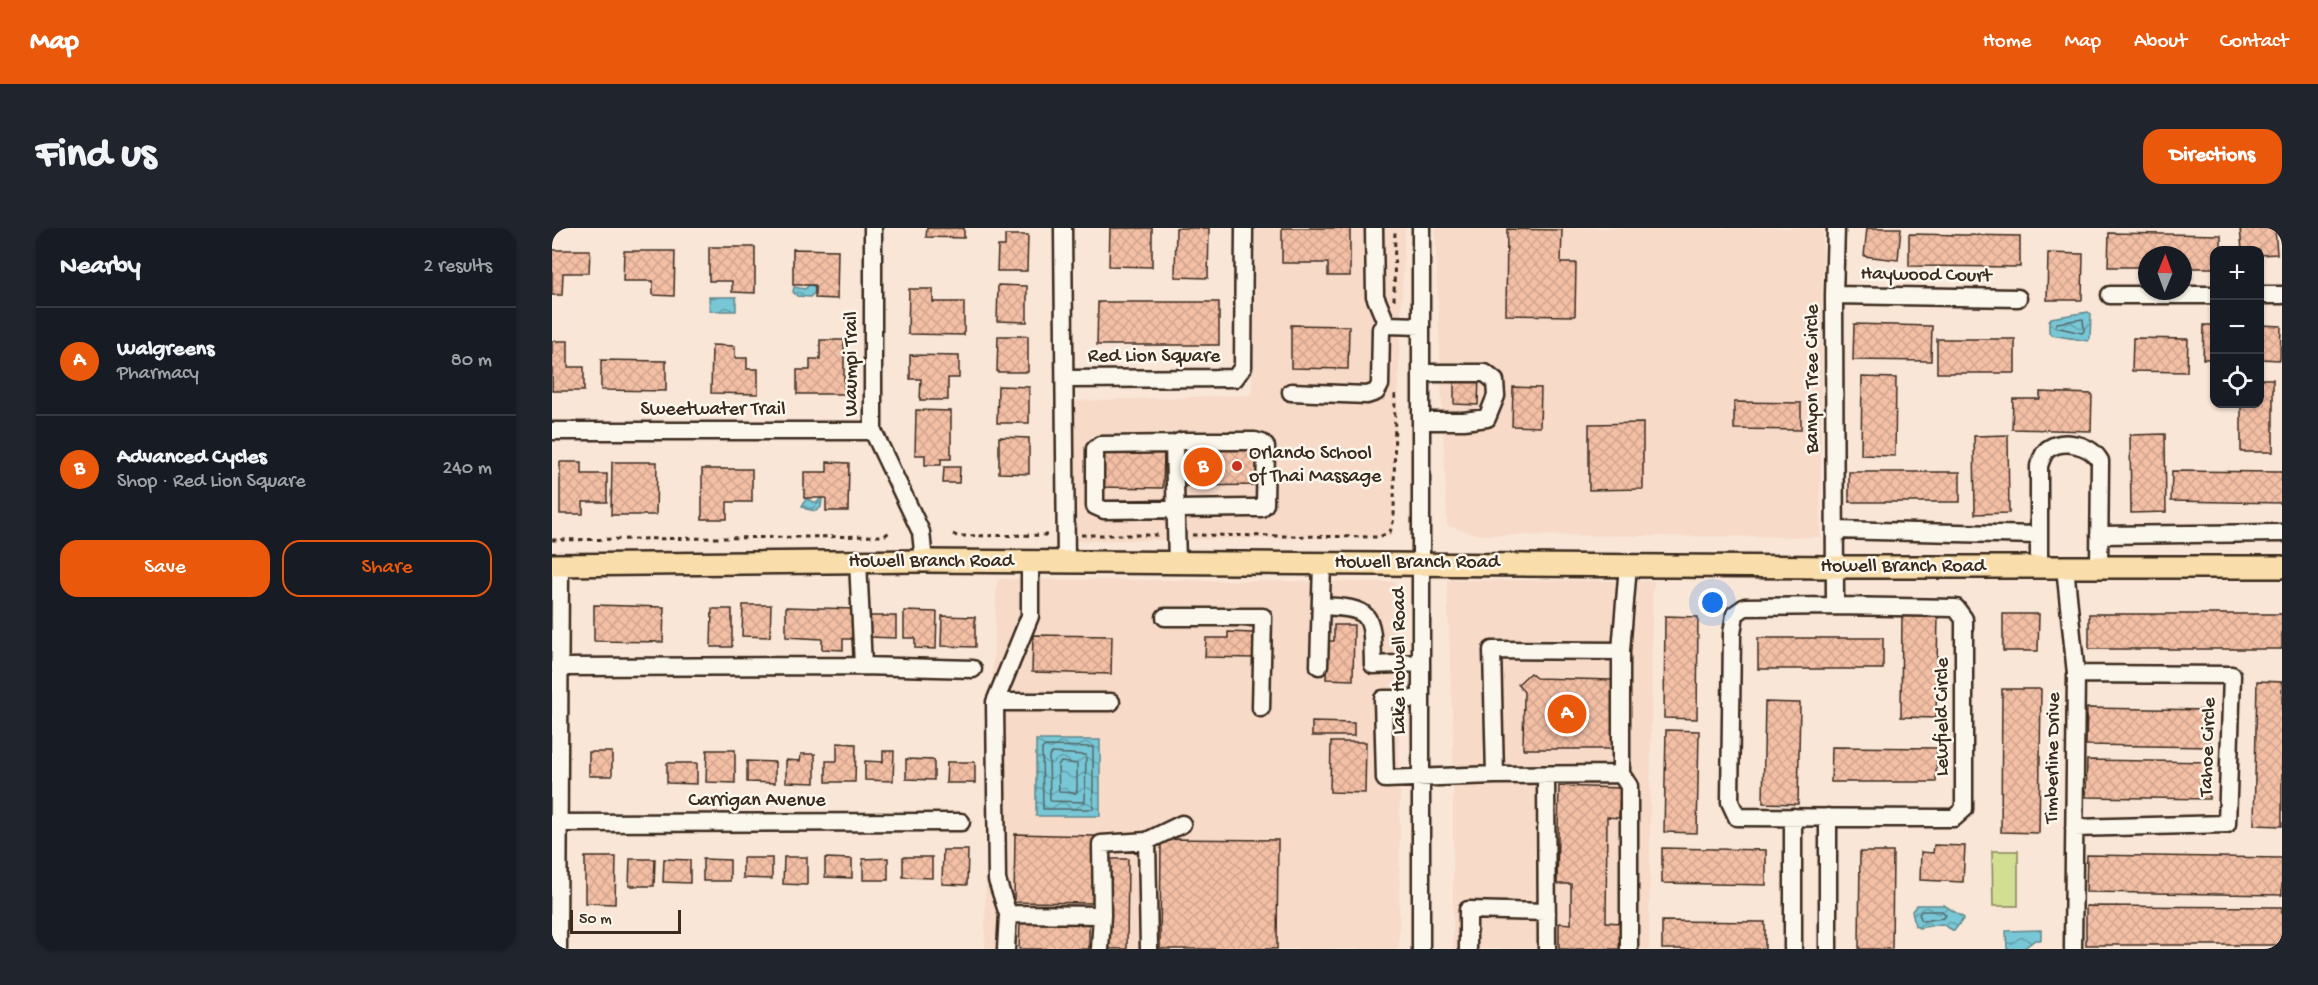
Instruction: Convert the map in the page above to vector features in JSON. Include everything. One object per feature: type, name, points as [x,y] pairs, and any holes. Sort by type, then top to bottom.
[{"type":"main road","name":"Howell Branch Road","points":[[556,565],[924,561],[1420,562],[1835,567],[2282,567]]},
{"type":"street","name":"Waumpi Trail","points":[[873,228],[873,431],[921,532],[924,561]]},
{"type":"street","name":"Red Lion Square","points":[[1063,228],[1066,563]]},
{"type":"street","name":"Red Lion Square","points":[[1065,379],[1235,378],[1243,368],[1244,228]]},
{"type":"street","points":[[1374,228],[1376,296],[1387,325]]},
{"type":"street","name":"Lake Howell Road","points":[[1421,228],[1421,949]]},
{"type":"street","name":"Banyon Tree Circle","points":[[1835,567],[1836,228]]},
{"type":"street","points":[[2110,295],[2210,295]]},
{"type":"street","points":[[2264,295],[2282,295]]},
{"type":"street","name":"Haywood Court","points":[[1834,296],[2018,298]]},
{"type":"street","points":[[1291,392],[1367,395],[1376,392],[1380,385],[1381,329],[1387,325],[1421,326]]},
{"type":"street","points":[[1421,373],[1485,373],[1495,381],[1496,396],[1487,418],[1464,421],[1421,421]]},
{"type":"street","name":"Sweetwater Trail","points":[[552,431],[873,431]]},
{"type":"street","points":[[1182,441],[1255,441],[1262,443],[1266,447],[1265,504],[1261,508],[1104,510],[1095,506],[1095,449],[1100,445],[1174,444],[1182,441]]},
{"type":"street","points":[[1174,444],[1177,563]]},
{"type":"street","points":[[2038,567],[2039,466],[2043,454],[2049,448],[2076,445],[2088,447],[2096,453],[2100,461],[2099,567]]},
{"type":"street","points":[[1835,531],[2038,535]]},
{"type":"street","points":[[2099,535],[2282,533]]},
{"type":"street","points":[[858,561],[863,666]]},
{"type":"street","points":[[1006,949],[1008,914],[997,880],[995,702],[1030,616],[1030,562]]},
{"type":"street","points":[[1319,666],[1322,563]]},
{"type":"street","points":[[556,565],[559,667],[556,823],[558,949]]},
{"type":"street","points":[[1628,565],[1621,651],[1621,774],[1629,786],[1629,949]]},
{"type":"street","points":[[1835,567],[1835,606]]},
{"type":"street","name":"Timberline Drive","points":[[2065,567],[2076,674],[2073,949]]},
{"type":"street","points":[[1321,606],[1346,607],[1362,611],[1369,618],[1372,631],[1373,664],[1420,663]]},
{"type":"street","name":"Lewfield Circle","points":[[1835,606],[1956,608],[1964,619],[1964,809],[1954,818],[1737,817],[1730,802],[1732,634],[1735,614],[1745,607],[1835,606]]},
{"type":"street","points":[[1165,617],[1263,617],[1261,708]]},
{"type":"street","points":[[1495,775],[1492,650],[1621,651]]},
{"type":"street","points":[[559,667],[863,666],[973,669]]},
{"type":"street","name":"Tahoe Circle","points":[[2074,828],[2227,825],[2232,675],[2076,674]]},
{"type":"street","points":[[1420,699],[1383,699],[1385,779],[1621,774]]},
{"type":"street","points":[[995,702],[1111,702]]},
{"type":"street","points":[[1546,775],[1547,949]]},
{"type":"street","points":[[1793,817],[1793,949]]},
{"type":"street","points":[[1827,817],[1828,949]]},
{"type":"street","name":"Carrigan Avenue","points":[[556,823],[961,822]]},
{"type":"street","points":[[1100,949],[1101,844],[1147,841],[1182,824]]},
{"type":"street","points":[[1147,841],[1149,949]]},
{"type":"street","points":[[1467,949],[1468,910],[1547,912]]},
{"type":"street","points":[[1008,914],[1102,915]]},
{"type":"path","points":[[1394,300],[1395,228]]},
{"type":"path","points":[[1390,532],[1394,519],[1395,383]]},
{"type":"path","points":[[552,540],[884,536],[891,531]]},
{"type":"shaded area","points":[[1256,228],[1405,228],[1391,537],[1073,541],[1073,401],[1252,395]]},
{"type":"shaded area","points":[[1435,228],[1823,228],[1820,537],[1478,535],[1447,525]]},
{"type":"shaded area","points":[[999,579],[1395,582],[1400,784],[1399,949],[985,949],[987,781],[997,582]]},
{"type":"shaded area","points":[[1447,580],[1655,581],[1652,593],[1649,949],[1453,949],[1453,735]]},
{"type":"green space","points":[[1992,851],[2018,851],[2018,906],[1993,906]]},
{"type":"water","points":[[809,285],[814,286],[815,292],[810,297],[797,296],[793,292],[794,287],[805,289]]},
{"type":"water","points":[[709,297],[736,297],[736,311],[710,311]]},
{"type":"water","points":[[2088,312],[2091,314],[2088,341],[2051,335],[2049,332],[2051,318]]},
{"type":"water","points":[[806,499],[817,503],[822,499],[821,507],[816,511],[806,509],[802,506]]},
{"type":"water","points":[[1036,740],[1100,740],[1100,816],[1036,816]]},
{"type":"water","points":[[1917,905],[1944,905],[1964,918],[1954,931],[1942,924],[1919,928],[1915,926],[1912,911]]},
{"type":"water","points":[[2041,930],[2041,940],[2035,940],[2023,949],[2007,949],[2006,931]]},
{"type":"building","points":[[927,228],[964,228],[964,238],[926,237]]},
{"type":"building","points":[[1110,228],[1152,228],[1152,267],[1109,266]]},
{"type":"building","points":[[1176,228],[1209,228],[1208,278],[1175,277]]},
{"type":"building","points":[[1282,228],[1350,228],[1350,276],[1328,276],[1328,263],[1282,263]]},
{"type":"building","points":[[1867,228],[1901,228],[1898,260],[1864,256]]},
{"type":"building","points":[[2240,228],[2275,228],[2277,254],[2264,255],[2264,246],[2242,246]]},
{"type":"building","points":[[1507,229],[1562,230],[1561,263],[1576,263],[1575,316],[1506,315]]},
{"type":"building","points":[[2109,233],[2221,235],[2221,246],[2210,246],[2210,268],[2192,268],[2192,246],[2138,246],[2138,267],[2108,267]]},
{"type":"building","points":[[1909,234],[2020,236],[2020,267],[1909,266]]},
{"type":"building","points":[[1005,235],[1028,235],[1027,271],[997,271],[998,246],[1005,246]]},
{"type":"building","points":[[709,247],[755,247],[755,293],[732,292],[732,281],[709,281]]},
{"type":"building","points":[[793,249],[838,250],[837,299],[815,298],[815,285],[793,285]]},
{"type":"building","points":[[552,250],[590,250],[589,273],[563,273],[562,295],[552,295]]},
{"type":"building","points":[[624,251],[675,251],[674,296],[653,295],[653,281],[623,281]]},
{"type":"building","points":[[2048,253],[2083,254],[2082,300],[2047,300]]},
{"type":"building","points":[[998,285],[1027,286],[1027,322],[997,321]]},
{"type":"building","points":[[909,289],[933,289],[933,302],[964,302],[964,335],[908,334]]},
{"type":"building","points":[[1098,302],[1219,302],[1219,345],[1097,345]]},
{"type":"building","points":[[1854,324],[1932,326],[1931,361],[1853,360]]},
{"type":"building","points":[[1291,325],[1349,326],[1348,369],[1291,368]]},
{"type":"building","points":[[2204,325],[2210,325],[2210,359],[2203,359]]},
{"type":"building","points":[[2264,325],[2281,326],[2280,360],[2264,359]]},
{"type":"building","points":[[998,336],[1028,336],[1028,372],[997,372]]},
{"type":"building","points":[[2133,338],[2188,339],[2187,372],[2132,371]]},
{"type":"building","points":[[1937,339],[2015,339],[2015,373],[1937,373]]},
{"type":"building","points":[[820,340],[844,340],[844,394],[797,394],[797,370],[810,370],[810,359],[820,359]]},
{"type":"building","points":[[552,341],[568,341],[568,367],[584,367],[584,391],[552,391]]},
{"type":"building","points":[[712,345],[735,346],[735,358],[747,358],[747,369],[758,369],[758,394],[711,393]]},
{"type":"building","points":[[910,355],[959,356],[959,378],[948,378],[948,400],[920,400],[921,379],[910,379]]},
{"type":"building","points":[[601,360],[666,361],[666,391],[601,390]]},
{"type":"building","points":[[1454,376],[1479,376],[1478,405],[1454,404]]},
{"type":"building","points":[[1862,377],[1896,378],[1895,456],[1861,455]]},
{"type":"building","points":[[2264,379],[2273,379],[2273,452],[2241,452],[2241,408],[2264,408]]},
{"type":"building","points":[[998,386],[1029,387],[1029,423],[997,423]]},
{"type":"building","points":[[1513,387],[1541,388],[1540,427],[1512,426]]},
{"type":"building","points":[[2040,392],[2092,394],[2091,431],[2012,429],[2013,399],[2040,399]]},
{"type":"building","points":[[1734,402],[1801,403],[1801,430],[1734,429]]},
{"type":"building","points":[[916,410],[951,411],[951,459],[941,459],[941,465],[925,465],[925,455],[915,455]]},
{"type":"building","points":[[1643,423],[1643,489],[1589,490],[1589,424]]},
{"type":"building","points":[[2165,434],[2166,512],[2131,513],[2130,435]]},
{"type":"building","points":[[2008,435],[2009,513],[1975,514],[1974,436]]},
{"type":"building","points":[[999,437],[1029,438],[1029,474],[999,473]]},
{"type":"building","points":[[1261,446],[1262,485],[1183,486],[1183,447]]},
{"type":"building","points":[[1098,451],[1164,452],[1163,488],[1097,487]]},
{"type":"building","points":[[560,462],[582,462],[582,474],[607,474],[607,502],[583,502],[583,514],[560,514]]},
{"type":"building","points":[[612,462],[657,462],[656,515],[611,515]]},
{"type":"building","points":[[827,462],[849,463],[848,511],[826,511],[826,498],[804,498],[804,472],[827,472]]},
{"type":"building","points":[[944,467],[960,467],[959,483],[943,483]]},
{"type":"building","points":[[702,469],[752,469],[752,502],[727,502],[727,519],[702,519]]},
{"type":"building","points":[[2172,471],[2282,472],[2282,503],[2171,501]]},
{"type":"building","points":[[1849,472],[1960,472],[1960,502],[1849,502]]},
{"type":"building","points":[[594,605],[664,607],[663,642],[594,641]]},
{"type":"building","points":[[743,605],[771,605],[770,637],[742,636]]},
{"type":"building","points":[[786,607],[855,609],[854,639],[843,639],[843,650],[822,649],[822,639],[786,637]]},
{"type":"building","points":[[712,609],[732,609],[732,647],[711,647]]},
{"type":"building","points":[[904,611],[937,612],[936,649],[915,648],[915,638],[904,638]]},
{"type":"building","points":[[1902,614],[1938,615],[1936,718],[1901,717]]},
{"type":"building","points":[[2003,614],[2039,614],[2038,651],[2003,651]]},
{"type":"building","points":[[2089,614],[2282,614],[2282,649],[2089,649]]},
{"type":"building","points":[[869,616],[896,616],[896,638],[868,637]]},
{"type":"building","points":[[942,616],[975,617],[975,647],[941,646]]},
{"type":"building","points":[[1665,616],[1698,617],[1697,719],[1664,718]]},
{"type":"building","points":[[1334,625],[1354,625],[1353,680],[1326,679],[1327,641],[1334,641]]},
{"type":"building","points":[[1228,632],[1253,633],[1253,658],[1205,657],[1206,638],[1228,638]]},
{"type":"building","points":[[1033,635],[1112,636],[1111,674],[1032,672]]},
{"type":"building","points":[[1758,638],[1883,638],[1883,669],[1758,669]]},
{"type":"building","points":[[1530,673],[1536,678],[1612,680],[1612,749],[1523,749],[1524,692],[1518,684]]},
{"type":"building","points":[[2257,681],[2282,682],[2282,826],[2254,825]]},
{"type":"building","points":[[2002,689],[2041,689],[2039,833],[2001,832]]},
{"type":"building","points":[[1765,702],[1800,703],[1798,804],[1763,803]]},
{"type":"building","points":[[2087,708],[2211,710],[2210,747],[2086,745]]},
{"type":"building","points":[[1312,722],[1354,723],[1354,736],[1312,736]]},
{"type":"building","points":[[1666,730],[1699,731],[1697,833],[1664,832]]},
{"type":"building","points":[[1331,742],[1366,742],[1365,793],[1330,792]]},
{"type":"building","points":[[837,743],[856,744],[855,782],[826,782],[826,761],[837,761]]},
{"type":"building","points":[[1832,747],[1937,748],[1936,782],[1831,782]]},
{"type":"building","points":[[707,750],[735,750],[735,783],[706,782]]},
{"type":"building","points":[[883,751],[894,751],[893,781],[865,780],[865,761],[883,762]]},
{"type":"building","points":[[589,752],[612,752],[612,776],[589,776]]},
{"type":"building","points":[[801,754],[815,754],[815,783],[786,782],[786,760],[800,761]]},
{"type":"building","points":[[906,759],[934,760],[934,780],[906,779]]},
{"type":"building","points":[[2087,760],[2210,762],[2209,799],[2086,797]]},
{"type":"building","points":[[747,761],[775,762],[775,783],[747,782]]},
{"type":"building","points":[[947,762],[975,762],[975,783],[946,783]]},
{"type":"building","points":[[667,763],[697,763],[697,784],[667,783]]},
{"type":"building","points":[[1559,786],[1620,788],[1619,818],[1607,817],[1606,922],[1620,923],[1620,949],[1559,949],[1559,923],[1571,924],[1571,884],[1557,884]]},
{"type":"building","points":[[1015,834],[1095,836],[1094,903],[1014,902]]},
{"type":"building","points":[[1161,839],[1278,840],[1277,949],[1160,949]]},
{"type":"building","points":[[1934,845],[1965,846],[1963,882],[1920,880],[1921,852],[1933,853]]},
{"type":"building","points":[[1662,848],[1766,850],[1766,885],[1662,883]]},
{"type":"building","points":[[943,850],[968,850],[967,885],[942,884]]},
{"type":"building","points":[[1860,852],[1893,852],[1892,949],[1859,949]]},
{"type":"building","points":[[2087,855],[2282,858],[2282,895],[2086,892]]},
{"type":"building","points":[[585,857],[616,857],[615,904],[585,903]]},
{"type":"building","points":[[784,857],[807,857],[807,885],[783,884]]},
{"type":"building","points":[[903,857],[932,857],[932,878],[903,877]]},
{"type":"building","points":[[743,858],[772,858],[772,879],[743,878]]},
{"type":"building","points":[[825,858],[852,859],[852,878],[825,877]]},
{"type":"building","points":[[888,858],[888,880],[863,880],[863,859]]},
{"type":"building","points":[[630,859],[655,859],[654,886],[629,886]]},
{"type":"building","points":[[664,859],[690,860],[690,883],[663,882]]},
{"type":"building","points":[[703,859],[730,860],[730,881],[703,881]]},
{"type":"building","points":[[1110,859],[1128,859],[1127,949],[1108,949]]},
{"type":"building","points":[[2086,906],[2282,907],[2282,945],[2086,945]]},
{"type":"building","points":[[1662,921],[1765,922],[1765,949],[1662,949]]},
{"type":"building","points":[[1020,923],[1089,924],[1089,949],[1019,949]]},
{"type":"place","name":"Orlando School of Thai Massage","points":[[1237,466]]},
{"type":"place","name":"Advanced Cycles","points":[[1203,467]]},
{"type":"place","name":"Walgreens","points":[[1567,714]]}]
